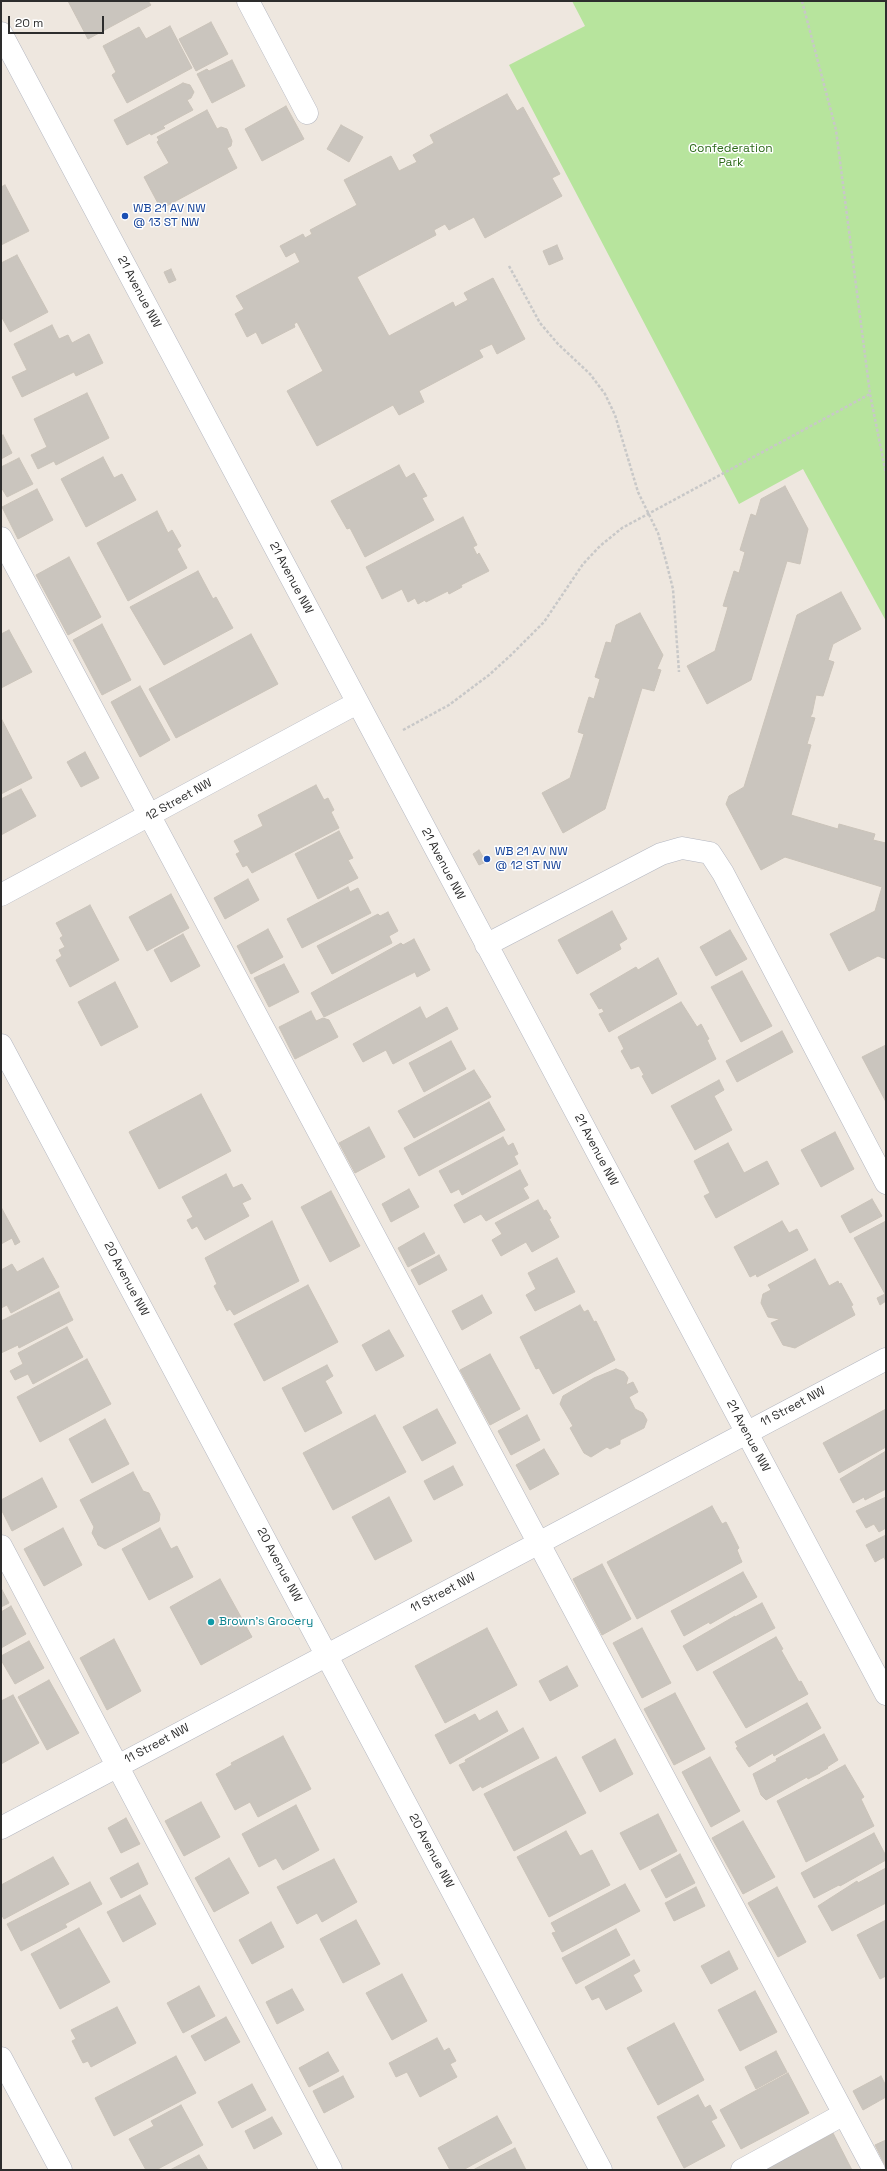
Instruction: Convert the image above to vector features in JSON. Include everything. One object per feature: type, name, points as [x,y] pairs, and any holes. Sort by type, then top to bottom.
[{"type":"street","points":[[248,1],[307,113]]},
{"type":"street","name":"21 Avenue NW","points":[[1,33],[886,1694]]},
{"type":"street","points":[[1,538],[874,2170]]},
{"type":"street","name":"12 Street NW","points":[[1,895],[357,703]]},
{"type":"street","points":[[486,945],[660,854],[682,848],[710,853],[723,874],[886,1183]]},
{"type":"street","name":"20 Avenue NW","points":[[1,1045],[601,2170]]},
{"type":"street","name":"11 Street NW","points":[[1,1828],[326,1654],[886,1359]]},
{"type":"street","points":[[1,1546],[331,2170]]},
{"type":"street","points":[[1,2058],[61,2170]]},
{"type":"street","points":[[742,2170],[844,2114]]},
{"type":"path","points":[[802,1],[836,130],[870,394],[886,474]]},
{"type":"path","points":[[509,266],[540,323],[558,344],[590,374],[605,394],[615,415],[638,492],[658,533],[673,590],[678,672]]},
{"type":"path","points":[[401,731],[449,705],[490,675],[544,622],[583,564],[600,546],[622,528],[870,394]]},
{"type":"green space","name":"Confederation Park","points":[[572,1],[886,1],[886,621],[803,469],[739,504],[509,65],[585,26]]},
{"type":"building","points":[[68,1],[148,1],[151,5],[88,39]]},
{"type":"building","points":[[211,22],[228,54],[196,71],[179,39]]},
{"type":"building","points":[[170,26],[192,68],[127,103],[112,75],[116,72],[103,46],[139,27],[146,39]]},
{"type":"building","points":[[232,60],[245,86],[212,103],[197,74],[207,69],[209,71]]},
{"type":"building","points":[[183,83],[190,85],[194,92],[191,98],[187,100],[193,110],[163,126],[165,128],[151,135],[150,133],[127,145],[114,120]]},
{"type":"building","points":[[507,94],[517,111],[523,107],[560,174],[552,178],[562,196],[485,238],[474,217],[449,230],[445,224],[434,230],[436,235],[357,277],[389,336],[453,302],[455,307],[468,300],[464,293],[493,278],[525,339],[497,354],[492,344],[479,350],[483,357],[419,391],[424,402],[399,415],[393,405],[317,446],[287,391],[323,371],[297,322],[294,324],[295,327],[262,344],[256,332],[247,337],[235,314],[244,309],[236,296],[300,262],[295,252],[286,257],[280,246],[303,234],[305,238],[312,234],[310,230],[357,205],[344,180],[391,156],[399,171],[417,162],[413,155],[434,143],[430,135]]},
{"type":"building","points":[[286,106],[304,139],[262,161],[245,129]]},
{"type":"building","points":[[207,110],[217,129],[221,127],[227,129],[232,141],[231,146],[227,148],[237,168],[161,209],[144,177],[169,163],[157,142],[159,140],[157,137]]},
{"type":"building","points":[[341,125],[363,137],[349,162],[327,149]]},
{"type":"building","points":[[5,185],[29,231],[1,245],[1,187]]},
{"type":"building","points":[[557,245],[563,259],[549,265],[543,251]]},
{"type":"building","points":[[17,255],[48,312],[10,332],[1,316],[1,263]]},
{"type":"building","points":[[171,269],[176,280],[169,283],[164,272]]},
{"type":"building","points":[[52,325],[59,339],[68,335],[72,343],[89,334],[103,363],[76,376],[74,372],[22,397],[12,377],[27,370],[14,344]]},
{"type":"building","points":[[87,393],[109,438],[56,465],[54,461],[38,469],[31,455],[47,447],[34,419]]},
{"type":"building","points":[[3,435],[12,453],[1,459],[1,436]]},
{"type":"building","points":[[103,457],[114,478],[122,474],[136,500],[86,527],[61,479]]},
{"type":"building","points":[[19,458],[33,484],[7,497],[1,487],[1,467]]},
{"type":"building","points":[[399,465],[406,478],[414,473],[427,496],[422,498],[434,520],[365,557],[350,528],[347,529],[331,501]]},
{"type":"building","points":[[785,486],[808,529],[800,564],[787,561],[751,680],[707,704],[687,666],[715,651],[728,607],[723,606],[734,571],[739,573],[745,552],[740,550],[751,514],[756,516],[761,499]]},
{"type":"building","points":[[37,489],[53,520],[18,539],[2,507]]},
{"type":"building","points":[[157,511],[168,533],[172,530],[181,546],[177,549],[187,568],[128,601],[97,543]]},
{"type":"building","points":[[463,517],[477,545],[473,547],[477,555],[479,553],[489,571],[461,585],[462,587],[449,594],[448,591],[426,602],[425,600],[418,604],[415,598],[408,602],[402,589],[382,599],[366,567]]},
{"type":"building","points":[[69,557],[101,617],[68,635],[36,575]]},
{"type":"building","points":[[198,571],[213,599],[216,597],[233,628],[164,665],[130,607]]},
{"type":"building","points":[[841,592],[861,629],[833,644],[828,660],[834,662],[823,696],[816,695],[810,717],[815,718],[807,744],[811,745],[791,815],[838,829],[839,824],[875,834],[873,840],[886,843],[886,959],[878,956],[849,971],[830,934],[875,911],[882,887],[785,857],[761,870],[726,804],[729,796],[744,787],[797,615]]},
{"type":"building","points":[[640,613],[663,655],[657,669],[661,670],[654,691],[642,688],[605,809],[563,833],[542,793],[570,778],[584,734],[578,732],[589,697],[594,699],[600,679],[595,677],[606,642],[611,643],[616,625]]},
{"type":"building","points":[[102,624],[131,680],[102,695],[73,640]]},
{"type":"building","points":[[9,630],[32,672],[1,688],[1,634]]},
{"type":"building","points":[[251,634],[278,684],[176,738],[149,689]]},
{"type":"building","points":[[140,686],[170,740],[140,757],[111,702]]},
{"type":"building","points":[[1,718],[32,778],[1,794]]},
{"type":"building","points":[[85,752],[99,778],[81,787],[67,762]]},
{"type":"building","points":[[316,785],[324,800],[328,798],[334,810],[331,812],[339,828],[252,873],[247,865],[243,867],[236,854],[240,852],[234,841],[263,826],[258,815]]},
{"type":"building","points":[[21,789],[36,816],[1,835],[1,799]]},
{"type":"building","points":[[339,831],[353,858],[348,860],[358,878],[318,899],[295,854]]},
{"type":"building","points":[[479,850],[486,862],[479,865],[473,854]]},
{"type":"building","points":[[248,879],[259,900],[225,919],[214,898]]},
{"type":"building","points":[[348,887],[350,892],[358,888],[371,913],[302,948],[287,919]]},
{"type":"building","points":[[171,894],[189,928],[147,951],[129,917]]},
{"type":"building","points":[[90,905],[119,960],[70,987],[56,960],[62,956],[59,950],[65,947],[60,938],[63,936],[56,923]]},
{"type":"building","points":[[612,911],[627,939],[619,944],[621,949],[577,974],[558,940]]},
{"type":"building","points":[[388,912],[398,931],[389,936],[392,943],[332,974],[317,946],[378,914],[380,916]]},
{"type":"building","points":[[268,929],[283,957],[251,974],[237,946]]},
{"type":"building","points":[[730,930],[747,959],[716,976],[700,947]]},
{"type":"building","points":[[183,934],[200,966],[171,982],[154,950]]},
{"type":"building","points":[[414,939],[430,970],[417,977],[415,972],[324,1017],[311,993],[401,943],[403,945]]},
{"type":"building","points":[[658,958],[677,994],[609,1032],[599,1014],[604,1012],[602,1008],[599,1009],[590,994],[636,967],[638,970]]},
{"type":"building","points":[[284,964],[299,992],[269,1007],[254,978]]},
{"type":"building","points":[[742,971],[772,1026],[741,1042],[711,987]]},
{"type":"building","points":[[115,982],[138,1027],[101,1046],[78,1002]]},
{"type":"building","points":[[681,1002],[697,1027],[701,1024],[709,1039],[707,1040],[716,1059],[652,1094],[642,1076],[644,1075],[639,1066],[631,1069],[621,1051],[624,1049],[618,1037]]},
{"type":"building","points":[[420,1007],[426,1019],[447,1007],[458,1029],[393,1064],[386,1050],[363,1062],[353,1044]]},
{"type":"building","points":[[311,1011],[316,1021],[323,1018],[329,1020],[338,1037],[295,1059],[279,1027]]},
{"type":"building","points":[[782,1031],[793,1052],[737,1082],[726,1061]]},
{"type":"building","points":[[451,1041],[466,1069],[424,1092],[409,1063]]},
{"type":"building","points":[[886,1045],[886,1102],[862,1057]]},
{"type":"building","points":[[474,1070],[491,1097],[414,1138],[398,1111]]},
{"type":"building","points":[[719,1080],[724,1090],[714,1096],[732,1130],[695,1150],[671,1106]]},
{"type":"building","points":[[201,1094],[231,1151],[159,1189],[129,1132]]},
{"type":"building","points":[[489,1102],[505,1130],[419,1176],[404,1148]]},
{"type":"building","points":[[369,1127],[385,1157],[355,1173],[339,1143]]},
{"type":"building","points":[[835,1132],[854,1169],[821,1187],[801,1150]]},
{"type":"building","points":[[503,1137],[508,1146],[513,1143],[518,1154],[514,1156],[518,1164],[462,1195],[459,1189],[451,1193],[439,1171]]},
{"type":"building","points":[[728,1143],[744,1173],[767,1161],[779,1184],[716,1218],[704,1196],[710,1193],[694,1161]]},
{"type":"building","points":[[520,1170],[528,1185],[523,1188],[529,1198],[486,1221],[481,1214],[464,1223],[454,1205]]},
{"type":"building","points":[[226,1174],[233,1188],[242,1184],[251,1199],[242,1203],[249,1216],[205,1240],[197,1226],[192,1229],[187,1220],[193,1217],[182,1197]]},
{"type":"building","points":[[409,1189],[419,1207],[391,1222],[382,1204]]},
{"type":"building","points":[[331,1191],[360,1246],[330,1262],[301,1207]]},
{"type":"building","points":[[872,1199],[882,1216],[850,1233],[841,1216]]},
{"type":"building","points":[[538,1200],[544,1211],[546,1210],[551,1218],[549,1219],[559,1237],[532,1252],[526,1242],[501,1256],[492,1240],[502,1234],[495,1223]]},
{"type":"building","points":[[1,1207],[20,1242],[15,1245],[12,1238],[1,1244]]},
{"type":"building","points":[[272,1221],[299,1281],[234,1315],[230,1309],[227,1311],[214,1286],[217,1284],[205,1258]]},
{"type":"building","points":[[782,1221],[789,1233],[797,1229],[808,1250],[757,1277],[756,1274],[750,1277],[734,1247]]},
{"type":"building","points":[[886,1221],[886,1301],[880,1305],[877,1298],[885,1294],[854,1238]]},
{"type":"building","points":[[424,1233],[435,1253],[408,1267],[398,1248]]},
{"type":"building","points":[[439,1255],[447,1270],[419,1285],[411,1270]]},
{"type":"building","points":[[43,1258],[59,1287],[11,1313],[7,1305],[1,1308],[1,1270],[12,1264],[17,1272]]},
{"type":"building","points":[[557,1258],[575,1292],[535,1311],[526,1295],[536,1289],[528,1273]]},
{"type":"building","points":[[815,1259],[829,1286],[838,1281],[839,1284],[841,1283],[853,1305],[851,1306],[855,1315],[795,1348],[783,1345],[771,1323],[780,1319],[768,1317],[761,1303],[763,1294],[771,1290],[768,1285]]},
{"type":"building","points":[[308,1285],[338,1342],[264,1381],[234,1324]]},
{"type":"building","points":[[59,1292],[73,1320],[19,1348],[18,1345],[1,1353],[1,1321]]},
{"type":"building","points":[[482,1295],[492,1313],[462,1330],[452,1311]]},
{"type":"building","points":[[580,1305],[584,1312],[588,1310],[594,1322],[596,1321],[615,1360],[553,1394],[539,1368],[536,1369],[520,1337]]},
{"type":"building","points":[[67,1327],[83,1357],[33,1384],[28,1374],[15,1380],[10,1371],[23,1364],[18,1353]]},
{"type":"building","points":[[389,1330],[404,1356],[376,1371],[362,1345]]},
{"type":"building","points":[[490,1354],[520,1409],[490,1425],[460,1370]]},
{"type":"building","points":[[87,1359],[111,1404],[40,1442],[17,1397]]},
{"type":"building","points":[[327,1365],[333,1376],[325,1381],[342,1413],[305,1432],[282,1388]]},
{"type":"building","points":[[616,1369],[624,1372],[628,1378],[626,1385],[633,1382],[638,1392],[629,1397],[635,1409],[643,1413],[647,1420],[644,1428],[620,1440],[620,1444],[610,1449],[607,1447],[591,1457],[584,1453],[570,1428],[573,1426],[560,1404],[563,1396],[594,1378]]},
{"type":"building","points":[[437,1409],[456,1443],[422,1461],[403,1427]]},
{"type":"building","points":[[886,1409],[886,1447],[839,1473],[823,1443]]},
{"type":"building","points":[[375,1415],[406,1472],[333,1510],[303,1453]]},
{"type":"building","points":[[527,1415],[540,1440],[511,1455],[498,1431]]},
{"type":"building","points":[[105,1419],[129,1464],[92,1483],[69,1439]]},
{"type":"building","points":[[544,1449],[559,1474],[530,1490],[516,1465]]},
{"type":"building","points":[[886,1451],[886,1489],[865,1500],[864,1497],[853,1503],[840,1479]]},
{"type":"building","points":[[453,1466],[463,1485],[434,1500],[424,1481]]},
{"type":"building","points":[[133,1472],[143,1491],[149,1493],[160,1514],[159,1521],[105,1549],[98,1545],[92,1533],[94,1527],[80,1500]]},
{"type":"building","points":[[42,1478],[57,1507],[12,1531],[1,1509],[1,1500]]},
{"type":"building","points":[[389,1497],[412,1541],[375,1560],[352,1517]]},
{"type":"building","points":[[886,1497],[886,1528],[879,1532],[874,1524],[866,1528],[856,1511]]},
{"type":"building","points":[[712,1506],[722,1524],[726,1522],[739,1548],[737,1550],[742,1562],[637,1619],[607,1562]]},
{"type":"building","points":[[63,1528],[82,1565],[44,1586],[24,1549]]},
{"type":"building","points":[[160,1528],[171,1549],[177,1546],[193,1577],[149,1600],[122,1549]]},
{"type":"building","points":[[886,1535],[886,1562],[884,1557],[875,1562],[866,1545]]},
{"type":"building","points":[[602,1564],[631,1619],[602,1635],[573,1579]]},
{"type":"building","points":[[743,1572],[757,1597],[710,1624],[709,1622],[684,1636],[671,1611]]},
{"type":"building","name":"Brown's Grocery","points":[[220,1579],[252,1637],[201,1665],[170,1607]]},
{"type":"building","points":[[1,1588],[9,1603],[1,1607]]},
{"type":"building","points":[[762,1603],[775,1628],[697,1671],[683,1646],[735,1616]]},
{"type":"building","points":[[11,1606],[26,1634],[1,1648],[1,1612]]},
{"type":"building","points":[[487,1628],[517,1685],[445,1723],[415,1666]]},
{"type":"building","points":[[642,1628],[671,1683],[642,1698],[613,1643]]},
{"type":"building","points":[[776,1637],[783,1649],[781,1650],[799,1682],[801,1681],[808,1694],[746,1728],[713,1672]]},
{"type":"building","points":[[114,1639],[141,1691],[107,1710],[80,1658]]},
{"type":"building","points":[[29,1641],[44,1668],[15,1684],[1,1660],[1,1656]]},
{"type":"building","points":[[567,1666],[578,1686],[550,1701],[539,1681]]},
{"type":"building","points":[[49,1680],[79,1733],[47,1750],[18,1697]]},
{"type":"building","points":[[675,1693],[705,1749],[674,1765],[644,1709]]},
{"type":"building","points":[[13,1695],[39,1743],[1,1764],[1,1701]]},
{"type":"building","points":[[807,1703],[821,1728],[774,1756],[773,1753],[749,1767],[736,1748],[738,1747],[735,1742]]},
{"type":"building","points":[[497,1711],[508,1731],[450,1764],[435,1735],[475,1714],[479,1721]]},
{"type":"building","points":[[523,1728],[539,1758],[482,1788],[481,1786],[473,1791],[459,1765],[466,1762],[465,1760]]},
{"type":"building","points":[[824,1734],[838,1760],[821,1772],[821,1770],[820,1773],[808,1779],[807,1777],[766,1800],[761,1795],[753,1774],[777,1761],[776,1759]]},
{"type":"building","points":[[283,1736],[311,1789],[258,1817],[250,1802],[235,1810],[216,1774],[232,1765],[231,1763]]},
{"type":"building","points":[[615,1739],[633,1774],[600,1792],[582,1757]]},
{"type":"building","points":[[556,1757],[586,1813],[514,1851],[484,1794]]},
{"type":"building","points":[[710,1757],[740,1811],[711,1827],[682,1772]]},
{"type":"building","points":[[845,1765],[864,1797],[861,1799],[874,1826],[806,1862],[777,1801]]},
{"type":"building","points":[[201,1802],[220,1837],[184,1856],[165,1821]]},
{"type":"building","points":[[296,1805],[319,1850],[283,1870],[276,1858],[259,1867],[242,1834]]},
{"type":"building","points":[[658,1814],[677,1851],[640,1870],[620,1833]]},
{"type":"building","points":[[126,1818],[140,1844],[121,1853],[108,1828]]},
{"type":"building","points":[[743,1821],[775,1877],[743,1894],[712,1838]]},
{"type":"building","points":[[566,1831],[580,1856],[592,1850],[610,1885],[549,1917],[517,1857]]},
{"type":"building","points":[[874,1833],[886,1856],[886,1860],[840,1886],[839,1885],[814,1898],[801,1873]]},
{"type":"building","points":[[680,1854],[695,1883],[666,1898],[651,1870]]},
{"type":"building","points":[[53,1857],[69,1884],[4,1919],[1,1914],[1,1885]]},
{"type":"building","points":[[229,1858],[249,1893],[214,1912],[195,1878]]},
{"type":"building","points":[[334,1859],[357,1902],[322,1922],[317,1913],[297,1924],[277,1887]]},
{"type":"building","points":[[138,1863],[148,1884],[121,1898],[110,1878]]},
{"type":"building","points":[[886,1868],[886,1903],[832,1931],[818,1906],[857,1881],[858,1883]]},
{"type":"building","points":[[90,1882],[102,1904],[65,1924],[67,1927],[21,1951],[7,1924]]},
{"type":"building","points":[[625,1884],[640,1911],[562,1952],[552,1933],[556,1932],[551,1923]]},
{"type":"building","points":[[696,1887],[705,1906],[674,1921],[665,1903]]},
{"type":"building","points":[[777,1887],[806,1942],[778,1957],[748,1903]]},
{"type":"building","points":[[140,1895],[156,1924],[123,1942],[107,1912]]},
{"type":"building","points":[[356,1920],[380,1964],[343,1983],[320,1939]]},
{"type":"building","points":[[886,1920],[886,1976],[880,1979],[857,1935]]},
{"type":"building","points":[[271,1922],[284,1947],[252,1964],[239,1940]]},
{"type":"building","points":[[79,1928],[110,1982],[60,2009],[31,1954]]},
{"type":"building","points":[[616,1929],[630,1955],[576,1984],[562,1958]]},
{"type":"building","points":[[729,1951],[738,1969],[711,1984],[701,1966]]},
{"type":"building","points":[[634,1960],[640,1971],[633,1975],[642,1991],[606,2010],[599,1997],[592,2000],[585,1987]]},
{"type":"building","points":[[402,1974],[427,2021],[392,2040],[366,1993]]},
{"type":"building","points":[[199,1986],[215,2016],[183,2033],[167,2003]]},
{"type":"building","points":[[292,1989],[304,2010],[277,2024],[266,2002]]},
{"type":"building","points":[[755,1991],[777,2032],[740,2051],[718,2010]]},
{"type":"building","points":[[117,2007],[136,2043],[91,2067],[88,2061],[83,2063],[72,2041],[76,2039],[71,2030]]},
{"type":"building","points":[[226,2017],[240,2042],[205,2061],[191,2036]]},
{"type":"building","points":[[674,2023],[704,2080],[658,2105],[627,2048]]},
{"type":"building","points":[[437,2038],[444,2051],[449,2048],[456,2061],[450,2064],[457,2077],[420,2097],[407,2072],[396,2077],[389,2063]]},
{"type":"building","points":[[776,2051],[787,2072],[756,2089],[745,2067]]},
{"type":"building","points":[[328,2052],[339,2071],[309,2087],[299,2068]]},
{"type":"building","points":[[176,2056],[196,2093],[114,2136],[95,2098]]},
{"type":"building","points":[[788,2073],[809,2113],[741,2149],[720,2110]]},
{"type":"building","points":[[343,2076],[354,2097],[324,2113],[313,2091]]},
{"type":"building","points":[[881,2076],[886,2086],[886,2097],[863,2110],[853,2091]]},
{"type":"building","points":[[252,2084],[266,2110],[232,2128],[218,2102]]},
{"type":"building","points":[[698,2095],[705,2108],[710,2105],[717,2118],[711,2121],[725,2146],[684,2168],[657,2117]]},
{"type":"building","points":[[181,2105],[203,2145],[156,2170],[146,2170],[129,2139],[154,2126],[151,2121]]},
{"type":"building","points":[[497,2116],[512,2143],[463,2170],[450,2170],[438,2148]]},
{"type":"building","points":[[272,2117],[282,2134],[254,2149],[245,2131]]},
{"type":"building","points":[[833,2133],[852,2170],[764,2170]]},
{"type":"building","points":[[886,2140],[886,2167],[875,2145]]},
{"type":"building","points":[[515,2148],[526,2170],[473,2170]]},
{"type":"building","points":[[199,2155],[208,2170],[170,2170]]},
{"type":"place","name":"WB 21 AV NW @ 13 ST NW","points":[[125,216]]},
{"type":"place","name":"WB 21 AV NW @ 12 ST NW","points":[[487,859]]},
{"type":"place","name":"Brown's Grocery","points":[[211,1622]]}]
